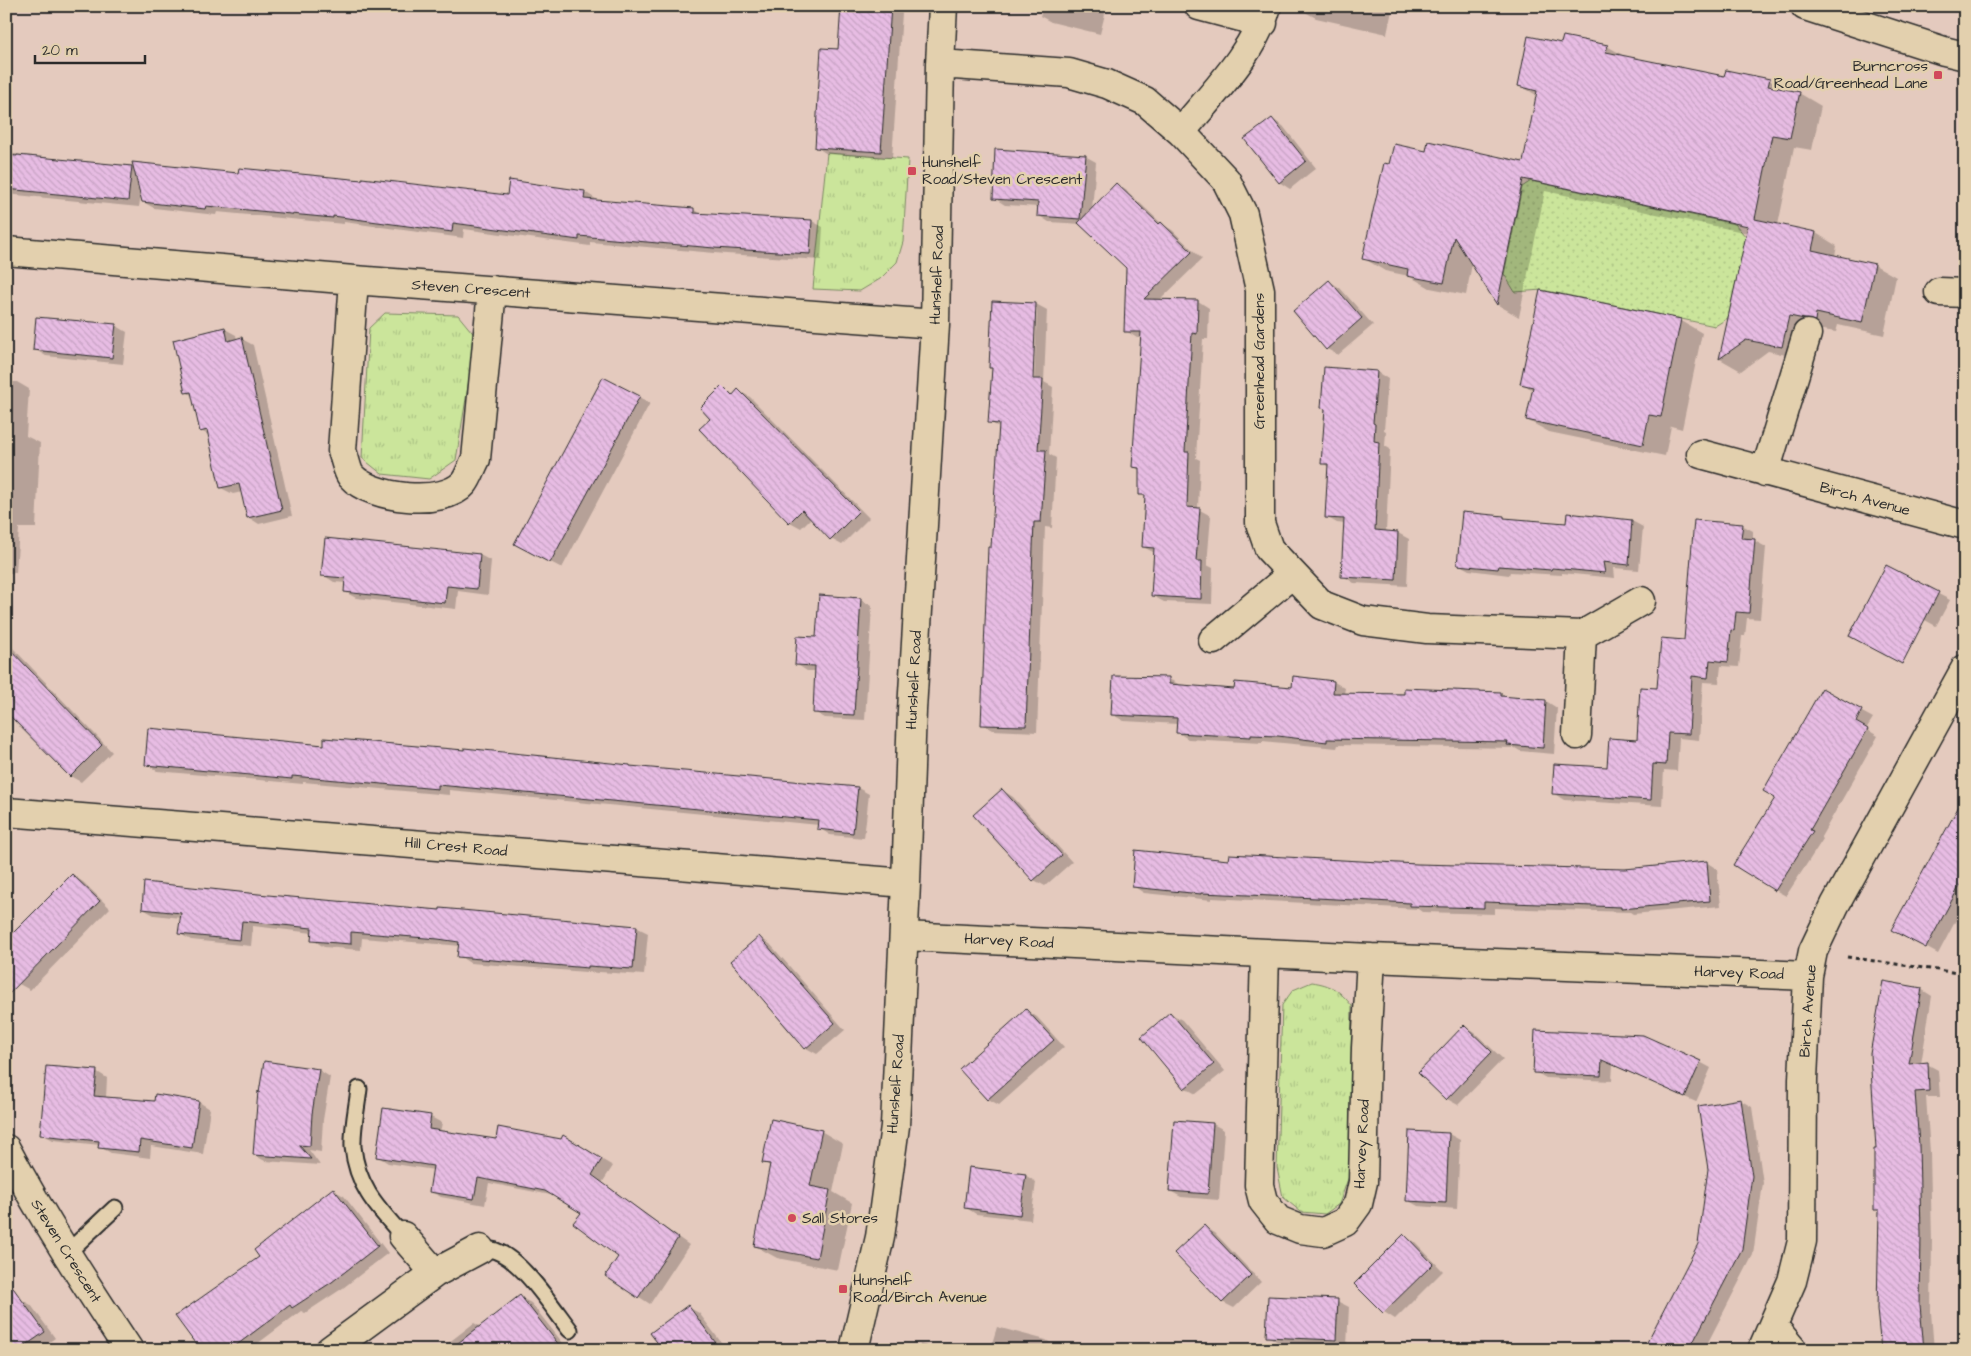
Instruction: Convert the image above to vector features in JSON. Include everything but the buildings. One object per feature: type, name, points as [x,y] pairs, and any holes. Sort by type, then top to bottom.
[{"type":"street","name":"Hunshelf Road","points":[[854,1350],[880,1237],[894,1126],[904,936],[912,710],[935,324],[940,64],[943,6]]},
{"type":"street","points":[[1181,132],[1236,65],[1265,15],[1199,6]]},
{"type":"street","points":[[1805,6],[1944,52],[1965,56]]},
{"type":"street","name":"Greenhead Gardens","points":[[940,64],[1068,73],[1107,84],[1145,101],[1181,132],[1226,180],[1243,214],[1260,290],[1260,523],[1269,549],[1322,605],[1362,621],[1427,629],[1582,635]]},
{"type":"street","name":"Steven Crescent","points":[[6,251],[354,280],[935,324]]},
{"type":"street","points":[[354,280],[342,451],[351,476],[365,486],[372,490],[410,497],[444,496],[464,484],[476,459],[492,290]]},
{"type":"street","points":[[1765,472],[1807,334]]},
{"type":"street","name":"Birch Avenue","points":[[1701,454],[1965,525]]},
{"type":"street","points":[[1212,640],[1292,574]]},
{"type":"street","points":[[1577,735],[1582,635],[1641,601]]},
{"type":"street","name":"Birch Avenue","points":[[1793,1350],[1767,1338],[1792,1281],[1802,1241],[1803,1078],[1810,964],[1835,905],[1965,669]]},
{"type":"street","name":"Hill Crest Road","points":[[6,812],[906,883]]},
{"type":"street","name":"Harvey Road","points":[[904,936],[1371,958],[1810,964]]},
{"type":"street","name":"Harvey Road","points":[[1264,953],[1259,1185],[1263,1201],[1278,1220],[1300,1229],[1323,1232],[1345,1222],[1358,1204],[1363,1182],[1366,1048],[1371,958]]},
{"type":"street","name":"Steven Crescent","points":[[6,1150],[67,1253],[129,1350]]},
{"type":"street","points":[[403,1236],[435,1273]]},
{"type":"street","points":[[330,1350],[435,1273],[480,1249]]},
{"type":"lane","points":[[359,1089],[353,1145],[358,1175],[367,1193],[403,1236]]},
{"type":"lane","points":[[67,1253],[115,1208]]},
{"type":"lane","points":[[480,1249],[496,1251],[511,1260],[533,1282],[570,1330]]},
{"type":"path","points":[[1810,964],[1882,963],[1965,974]]},
{"type":"green space","points":[[827,153],[908,159],[903,242],[897,262],[880,279],[860,291],[813,289]]},
{"type":"green space","points":[[1531,181],[1735,224],[1746,237],[1728,318],[1715,326],[1542,290],[1515,292],[1504,274],[1522,187]]},
{"type":"green space","points":[[385,313],[458,315],[476,337],[456,460],[429,479],[382,474],[362,458],[369,328]]},
{"type":"green space","points":[[1312,982],[1335,989],[1352,1006],[1349,1176],[1339,1204],[1325,1214],[1301,1212],[1283,1197],[1277,1168],[1282,1005],[1293,990]]},
{"type":"place","name":"Burncross Road/Greenhead Lane","points":[[1938,75]]},
{"type":"place","name":"Hunshelf Road/Steven Crescent","points":[[912,171]]},
{"type":"place","name":"Sall Stores","points":[[792,1218]]},
{"type":"place","name":"Hunshelf Road/Birch Avenue","points":[[843,1289]]}]
